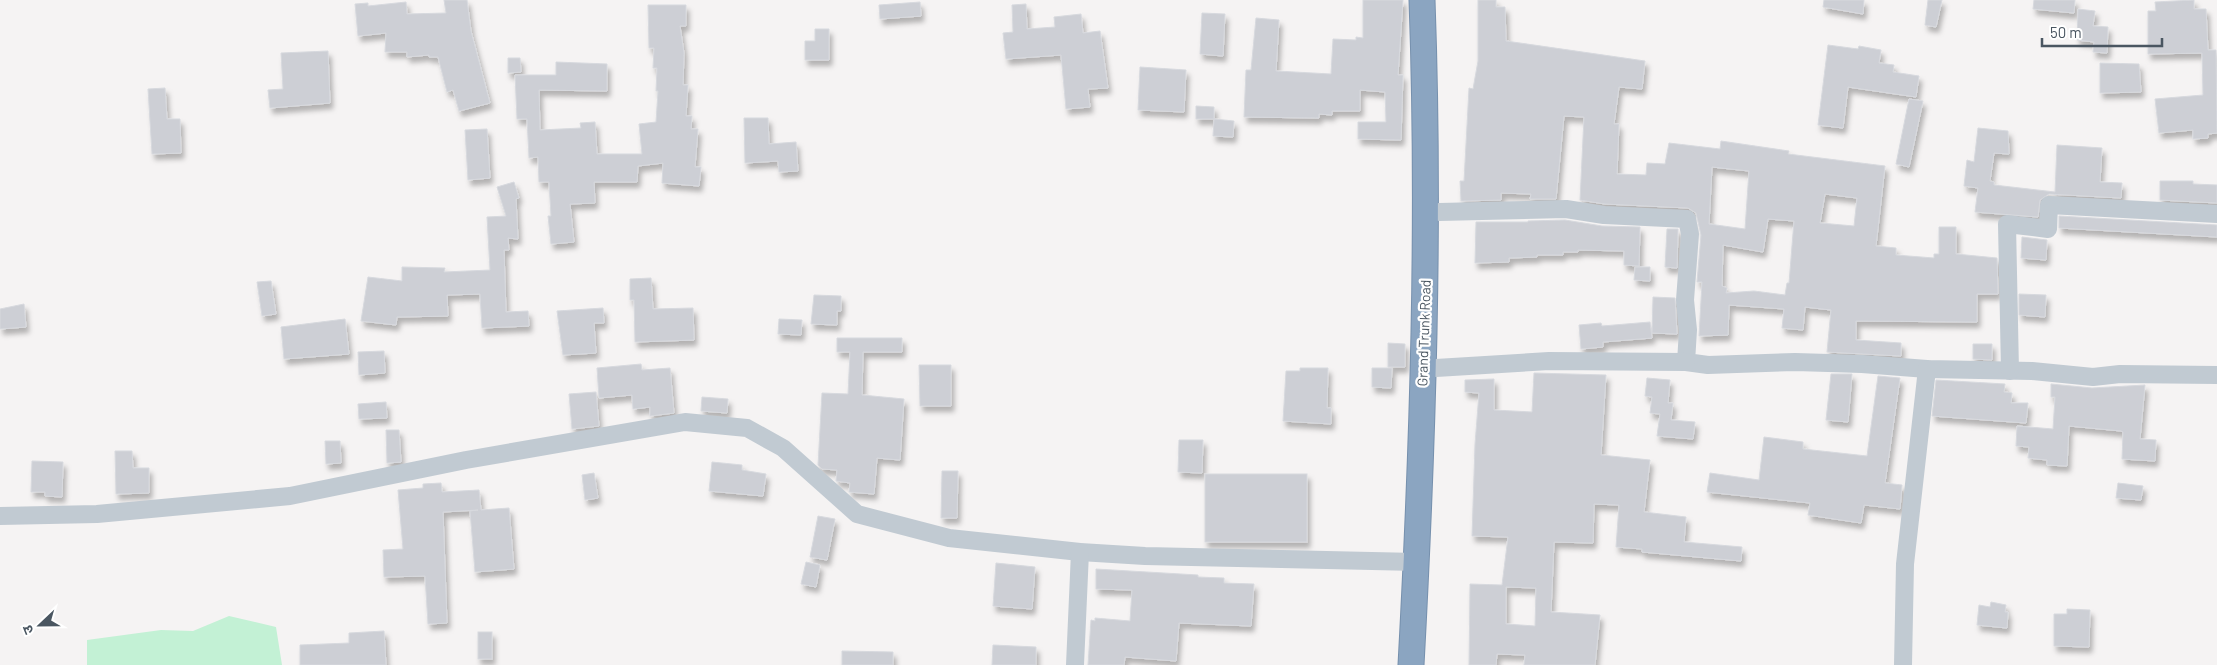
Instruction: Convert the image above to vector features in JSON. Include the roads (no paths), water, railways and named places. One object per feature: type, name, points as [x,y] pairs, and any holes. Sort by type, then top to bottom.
[{"type":"highway","name":"Grand Trunk Road","points":[[1412,665],[1417,562],[1427,210],[1422,0]]},
{"type":"highway","name":"Grand Trunk Road","points":[[1425,665],[1431,563],[1436,368],[1439,212],[1438,0]]},
{"type":"street","points":[[2010,371],[2007,224],[2048,229],[2049,205],[2217,214]]},
{"type":"street","points":[[1439,212],[1566,209],[1604,215],[1687,219],[1690,234],[1684,300],[1688,330],[1686,362]]},
{"type":"street","points":[[1436,368],[1549,362],[1686,362],[1708,364],[1804,362],[1927,369],[2010,371],[2093,377],[2120,374],[2217,375]]},
{"type":"street","points":[[1903,665],[1904,564],[1927,369]]},
{"type":"street","points":[[0,516],[97,514],[290,496],[466,460],[685,422],[747,428],[783,448],[856,514],[949,538],[1080,552],[1417,562]]},
{"type":"street","points":[[1075,665],[1080,552]]}]
